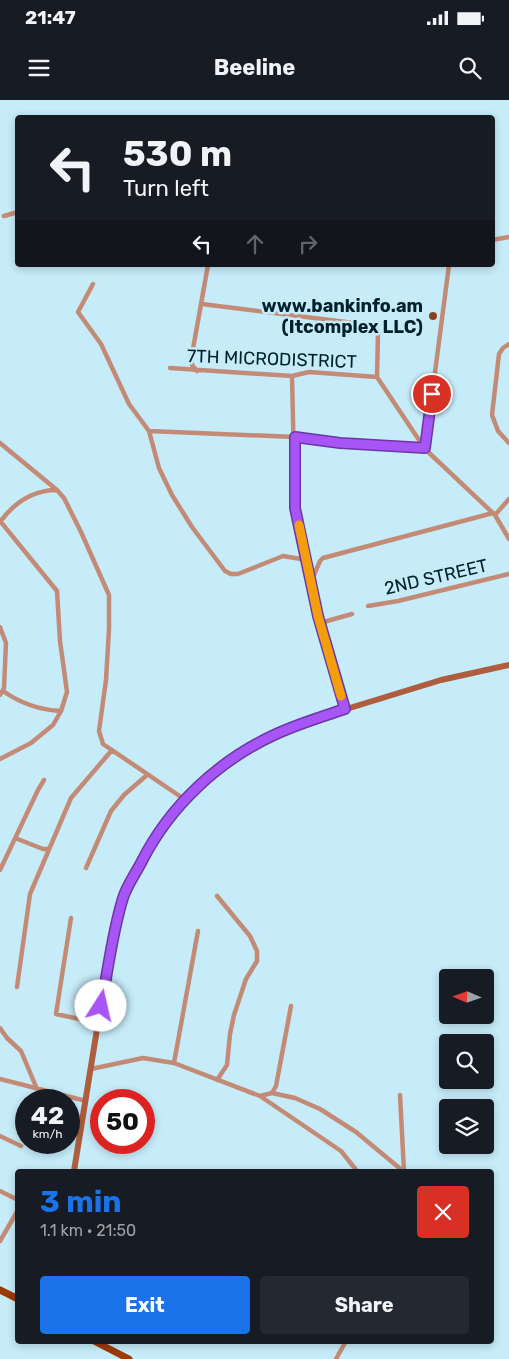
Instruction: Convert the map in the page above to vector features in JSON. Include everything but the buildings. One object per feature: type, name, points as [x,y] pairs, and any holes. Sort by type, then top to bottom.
[{"type":"main road","points":[[74,1169],[98,1024],[123,897],[156,835],[184,799],[240,753],[273,735],[304,722],[440,680],[509,665]]},
{"type":"main road","points":[[0,1290],[15,1298]]},
{"type":"main road","points":[[100,1344],[129,1359]]},
{"type":"street","points":[[4,216],[15,213]]},
{"type":"street","points":[[495,239],[509,236]]},
{"type":"street","points":[[197,371],[192,365],[192,360],[208,267]]},
{"type":"street","points":[[149,431],[295,437],[340,443],[425,448],[449,267]]},
{"type":"street","points":[[93,284],[78,312],[101,344],[130,404],[149,431],[158,468],[172,495],[192,527],[225,570],[231,574],[238,574],[283,556],[307,560]]},
{"type":"street","points":[[202,304],[376,327],[378,332],[377,377]]},
{"type":"street","points":[[509,344],[499,354],[492,415],[498,431],[509,443]]},
{"type":"street","name":"7TH MICRODISTRICT","points":[[170,368],[292,376],[309,372],[377,377],[425,448],[494,514],[509,538]]},
{"type":"street","points":[[292,376],[295,437],[295,508],[307,560],[310,583],[345,709]]},
{"type":"street","points":[[0,443],[57,490],[64,498],[109,595],[106,680],[98,730],[103,744],[184,799]]},
{"type":"street","points":[[0,759],[31,743],[53,724],[61,710],[67,692],[56,591],[0,521],[25,498],[41,491],[57,490]]},
{"type":"street","points":[[310,583],[323,558],[494,514],[509,499]]},
{"type":"street","name":"2ND STREET","points":[[368,606],[398,601],[509,574]]},
{"type":"street","points":[[320,623],[352,614]]},
{"type":"street","points":[[0,628],[6,643],[4,688],[1,693],[17,701],[51,710],[61,710]]},
{"type":"street","points":[[17,987],[30,894],[71,798],[112,750]]},
{"type":"street","points":[[86,868],[111,811],[124,795],[147,775]]},
{"type":"street","points":[[0,870],[44,780]]},
{"type":"street","points":[[15,838],[43,849],[49,849]]},
{"type":"street","points":[[217,896],[250,936],[258,951],[258,961],[246,979],[234,1015],[227,1065],[218,1080]]},
{"type":"street","points":[[71,918],[56,1014],[98,1024]]},
{"type":"street","points":[[174,1063],[198,931]]},
{"type":"street","points":[[272,1093],[276,1086],[280,1069],[291,1006]]},
{"type":"street","points":[[0,1028],[20,1051],[37,1089]]},
{"type":"street","points":[[91,1069],[143,1058],[174,1063],[260,1096],[341,1151],[355,1169]]},
{"type":"street","points":[[0,1080],[37,1089]]},
{"type":"street","points":[[260,1096],[272,1093],[295,1098],[320,1109],[356,1132],[402,1169]]},
{"type":"street","points":[[400,1095],[404,1169]]},
{"type":"street","points":[[80,1100],[86,1101]]},
{"type":"street","points":[[0,1136],[15,1143]]},
{"type":"street","points":[[0,1190],[15,1198]]},
{"type":"street","points":[[0,1241],[15,1215]]},
{"type":"street","points":[[336,1359],[344,1344]]},
{"type":"slow traffic","points":[[299,525],[318,616],[341,696]]},
{"type":"place","name":"www.bankinfo.am (Itcomplex LLC)","points":[[433,316]]},
{"type":"route","points":[[101,1006],[123,897],[156,835],[184,799],[240,753],[273,735],[304,722],[345,709],[318,616],[295,508],[295,437],[340,443],[425,448],[432,394]]}]
